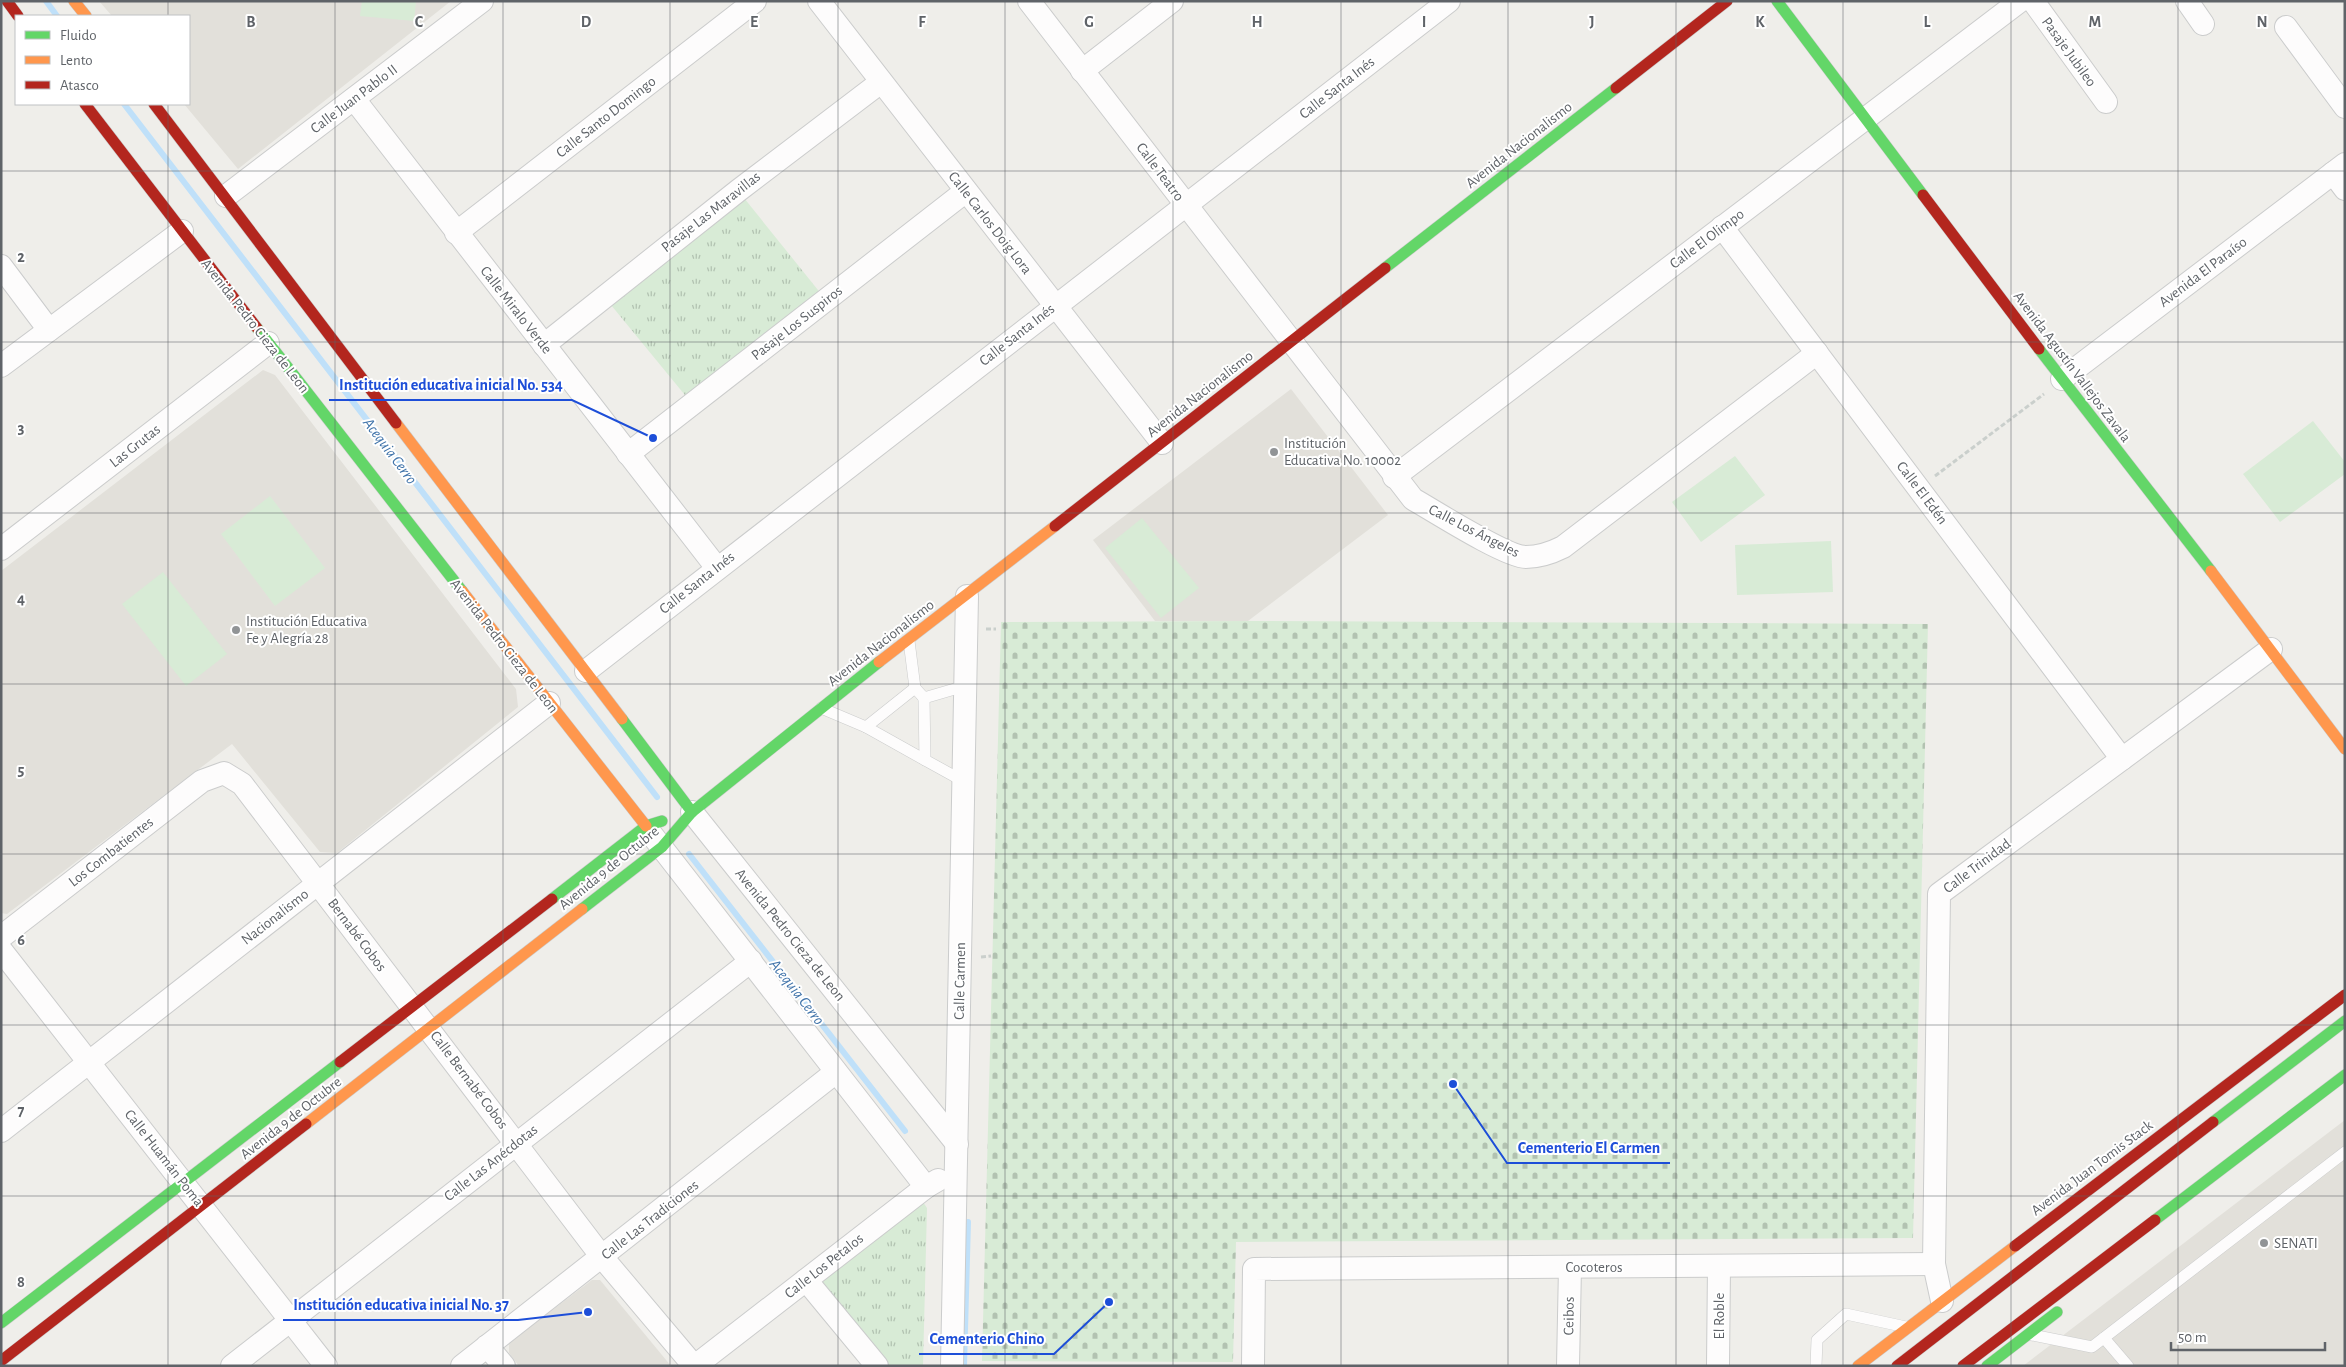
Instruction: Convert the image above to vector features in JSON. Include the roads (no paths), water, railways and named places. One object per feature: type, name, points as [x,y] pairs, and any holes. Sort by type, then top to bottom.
[{"type":"street","points":[[7,1],[17,15]]},
{"type":"street","points":[[74,1],[85,15]]},
{"type":"street","name":"Calle Juan Pablo II","points":[[226,196],[482,1]]},
{"type":"street","name":"Calle Santo Domingo","points":[[456,233],[755,1]]},
{"type":"street","name":"Calle Carlos Doig Lora","points":[[819,1],[1162,443]]},
{"type":"street","name":"Calle Teatro","points":[[1029,1],[1291,342]]},
{"type":"street","points":[[1082,71],[1172,1]]},
{"type":"street","name":"Calle Santa Inés","points":[[586,671],[716,568],[1449,1]]},
{"type":"street","name":"Avenida Nacionalismo","points":[[692,812],[821,708],[1727,1]]},
{"type":"street","name":"Avenida Agustín Vallejos Zavala","points":[[1778,1],[2062,379],[2271,649],[2345,749]]},
{"type":"street","name":"Calle El Olimpo","points":[[1394,477],[2020,1]]},
{"type":"street","name":"Pasaje Jubileo","points":[[2033,1],[2106,102]]},
{"type":"street","points":[[2187,1],[2203,24]]},
{"type":"street","points":[[2286,27],[2345,107]]},
{"type":"street","name":"Pasaje Las Maravillas","points":[[544,345],[739,190],[881,82]]},
{"type":"street","name":"Calle Miralo Verde","points":[[354,99],[716,568]]},
{"type":"street","name":"Avenida Pedro Cieza de Leon","points":[[86,105],[268,343],[926,1187]]},
{"type":"street","name":"Avenida Pedro Cieza de Leon","points":[[155,105],[226,196],[692,812],[957,1144]]},
{"type":"street","name":"Avenida El Paraíso","points":[[2062,379],[2341,175]]},
{"type":"street","name":"Pasaje Los Suspiros","points":[[628,454],[966,191]]},
{"type":"street","name":"Calle El Edén","points":[[1722,227],[2122,759]]},
{"type":"street","points":[[1,366],[182,230]]},
{"type":"street","points":[[1,266],[49,330]]},
{"type":"street","name":"Calle Los Ángeles","points":[[1291,342],[1394,477],[1413,499],[1501,548],[1524,557],[1546,555],[1563,548],[1817,353]]},
{"type":"street","name":"Las Grutas","points":[[5,538],[268,343]]},
{"type":"street","name":"Calle Carmen","points":[[952,1366],[966,596]]},
{"type":"street","name":"Calle Trinidad","points":[[1942,1301],[1934,1264],[1939,894],[2271,649]]},
{"type":"street","name":"Nacionalismo","points":[[1,1131],[549,703]]},
{"type":"street","name":"Bernabé Cobos","points":[[224,773],[242,784],[411,1007]]},
{"type":"street","name":"Los Combatientes","points":[[1,938],[202,781],[224,773]]},
{"type":"street","name":"Avenida 9 de Octubre","points":[[1,1323],[646,826],[692,812]]},
{"type":"street","name":"Avenida 9 de Octubre","points":[[1,1361],[430,1029],[662,846],[692,812]]},
{"type":"street","name":"Calle Huamán Poma","points":[[1,950],[326,1366]]},
{"type":"street","name":"Calle Las Anécdotas","points":[[232,1366],[751,961]]},
{"type":"street","name":"Avenida Juan Tomis Stack","points":[[1858,1366],[2345,994]]},
{"type":"street","name":"Calle Bernabé Cobos","points":[[411,1007],[430,1029],[602,1257],[694,1366]]},
{"type":"street","points":[[1897,1366],[2345,1021]]},
{"type":"street","name":"Calle Las Tradiciones","points":[[462,1366],[836,1072]]},
{"type":"street","points":[[1963,1366],[2345,1075]]},
{"type":"street","points":[[2229,1179],[2345,1089]]},
{"type":"street","name":"Calle Los Petalos","points":[[694,1366],[926,1187],[956,1171]]},
{"type":"street","name":"Cocoteros","points":[[1252,1366],[1254,1269],[1934,1264]]},
{"type":"street","name":"El Roble","points":[[1718,1366],[1719,1266]]},
{"type":"street","name":"Ceibos","points":[[1568,1366],[1570,1267]]},
{"type":"street","points":[[806,1280],[877,1366]]},
{"type":"street","points":[[1987,1366],[2067,1304]]},
{"type":"street","points":[[488,1346],[504,1366]]},
{"type":"lane","points":[[909,640],[915,688],[924,698],[925,760]]},
{"type":"lane","points":[[924,698],[965,686]]},
{"type":"lane","points":[[866,727],[915,688]]},
{"type":"lane","points":[[821,708],[866,727],[963,781]]},
{"type":"lane","points":[[2028,1334],[2092,1347],[2345,1152]]},
{"type":"lane","points":[[1816,1366],[1817,1340],[1846,1314],[1908,1328]]},
{"type":"lane","points":[[2104,1338],[2128,1366]]},
{"type":"waterway","name":"Acequia Cerro","points":[[46,1],[56,15]]},
{"type":"waterway","name":"Acequia Cerro","points":[[125,105],[657,797]]},
{"type":"waterway","name":"Acequia Cerro","points":[[689,854],[905,1131]]},
{"type":"waterway","name":"Acequia Cerro","points":[[964,1366],[968,1222]]},
{"type":"place","name":"Institución educativa inicial No. 534","points":[[653,438]]},
{"type":"place","name":"Institución Educativa No. 10002","points":[[1274,452]]},
{"type":"place","name":"Institución Educativa Fe y Alegría 28","points":[[236,630]]},
{"type":"place","name":"Cementerio El Carmen","points":[[1453,1084]]},
{"type":"place","name":"SENATI","points":[[2264,1243]]},
{"type":"place","name":"Cementerio Chino","points":[[1109,1302]]},
{"type":"place","name":"Institución educativa inicial No. 37","points":[[588,1312]]}]
